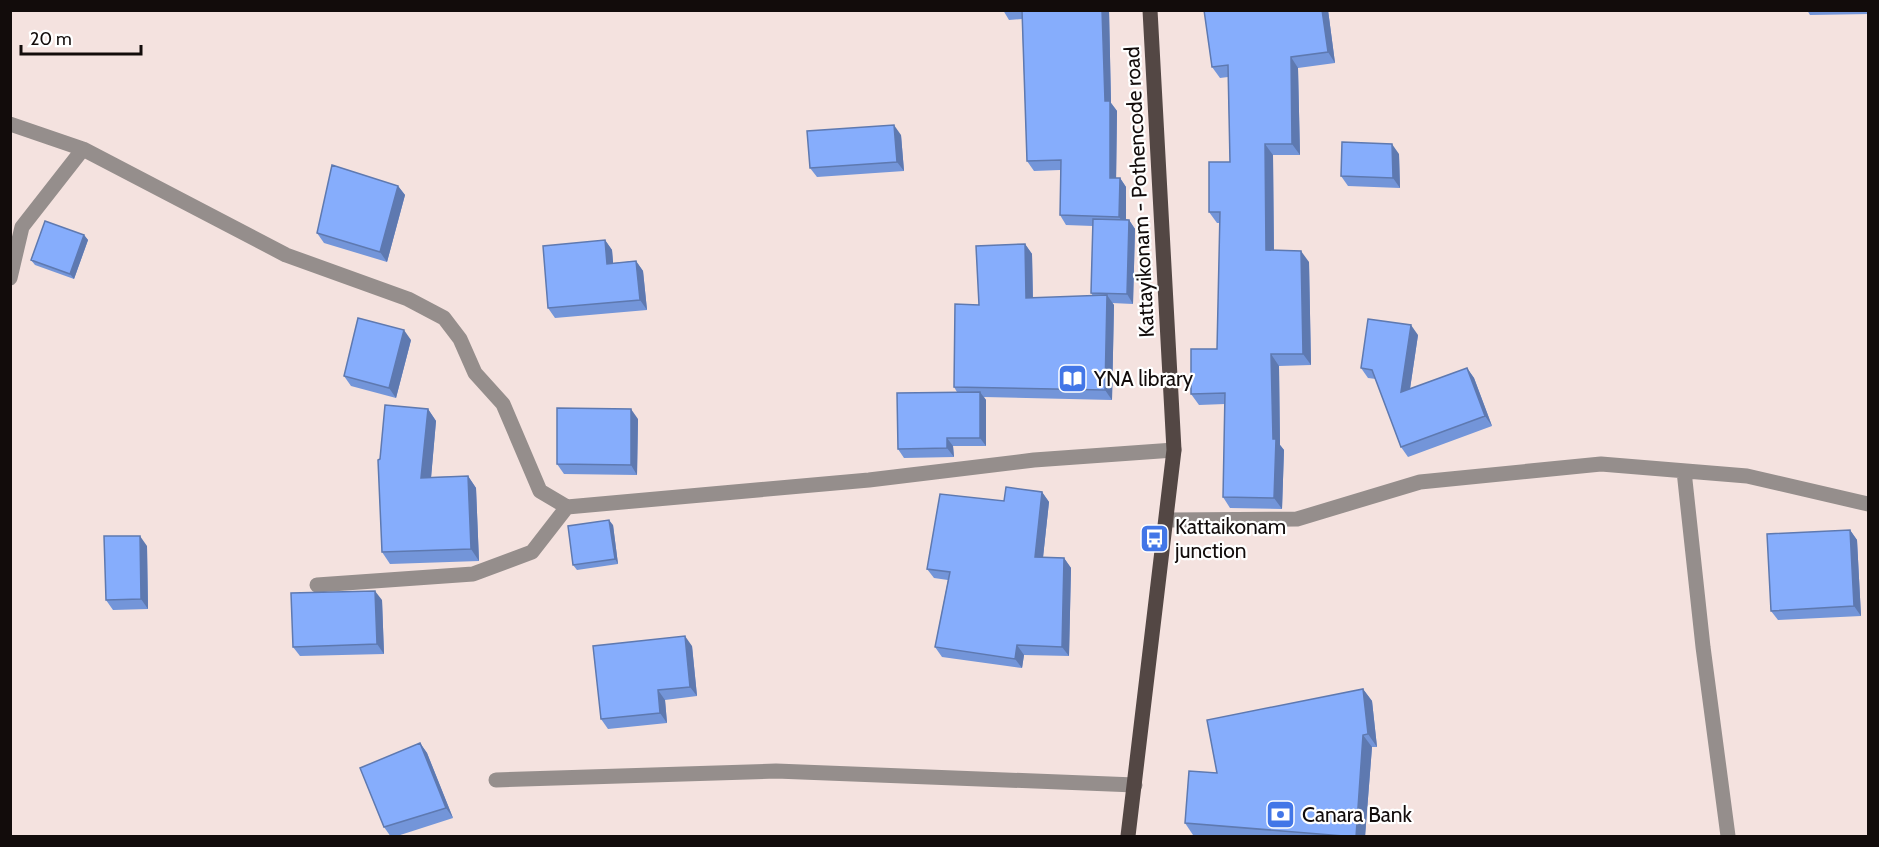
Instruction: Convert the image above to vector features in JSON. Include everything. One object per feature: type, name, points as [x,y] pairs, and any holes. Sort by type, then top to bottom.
[{"type":"main road","name":"Kattayikonam - Pothencode road","points":[[1128,837],[1174,450],[1150,10]]},
{"type":"street","points":[[10,124],[83,149],[286,255],[408,299],[444,318],[460,339],[475,373],[503,404],[540,491],[567,507],[868,480],[1034,460],[1174,450]]},
{"type":"street","points":[[10,278],[22,227],[83,149]]},
{"type":"street","points":[[1167,520],[1297,519],[1420,482],[1601,464],[1747,476],[1869,504]]},
{"type":"street","points":[[1684,471],[1703,647],[1728,837]]},
{"type":"street","points":[[317,585],[473,574],[532,552],[567,507]]},
{"type":"street","points":[[496,780],[776,771],[1135,784]]},
{"type":"building","points":[[1022,10],[1102,10],[1105,101],[1110,101],[1110,178],[1120,178],[1119,217],[1060,215],[1061,160],[1027,161]]},
{"type":"building","points":[[1204,10],[1322,10],[1328,52],[1291,57],[1292,144],[1265,144],[1266,250],[1301,251],[1303,354],[1271,354],[1273,439],[1276,439],[1274,498],[1223,497],[1225,393],[1191,394],[1191,349],[1217,349],[1220,212],[1209,212],[1209,162],[1230,162],[1228,65],[1212,67]]},
{"type":"building","points":[[894,125],[897,162],[810,168],[807,131]]},
{"type":"building","points":[[1342,142],[1392,144],[1393,178],[1341,176]]},
{"type":"building","points":[[332,165],[398,186],[380,252],[317,233]]},
{"type":"building","points":[[1093,219],[1129,220],[1127,294],[1091,293]]},
{"type":"building","points":[[45,221],[84,235],[70,274],[31,260]]},
{"type":"building","points":[[605,240],[607,264],[636,261],[640,300],[548,308],[543,246]]},
{"type":"building","points":[[1025,244],[1026,298],[1107,295],[1105,390],[954,387],[955,304],[979,305],[976,246]]},
{"type":"building","points":[[358,318],[404,330],[389,388],[344,376]]},
{"type":"building","points":[[1368,319],[1411,325],[1401,392],[1467,368],[1485,416],[1401,447],[1372,370],[1361,368]]},
{"type":"building","points":[[980,392],[980,438],[947,438],[947,448],[898,449],[897,393]]},
{"type":"building","points":[[385,405],[428,409],[421,478],[468,476],[471,549],[382,552],[378,460],[380,459]]},
{"type":"building","points":[[557,408],[631,409],[631,465],[557,464]]},
{"type":"building","points":[[1006,487],[1042,492],[1035,557],[1064,558],[1062,647],[1017,645],[1015,659],[935,647],[950,572],[927,569],[940,494],[1004,501]]},
{"type":"building","points":[[609,520],[615,559],[573,565],[568,526]]},
{"type":"building","points":[[1850,530],[1854,606],[1771,611],[1767,534]]},
{"type":"building","points":[[104,536],[140,536],[141,599],[106,600]]},
{"type":"building","points":[[375,591],[377,644],[293,647],[291,593]]},
{"type":"building","points":[[685,636],[690,687],[658,690],[660,713],[601,719],[593,646]]},
{"type":"building","points":[[1363,689],[1368,734],[1363,735],[1356,837],[1185,823],[1189,771],[1217,773],[1207,720]]},
{"type":"building","points":[[420,743],[446,808],[384,827],[360,768]]},
{"type":"place","name":"YNA library","points":[[1073,378]]},
{"type":"place","name":"Kattaikonam junction","points":[[1154,538]]},
{"type":"place","name":"Canara Bank","points":[[1281,814]]}]
